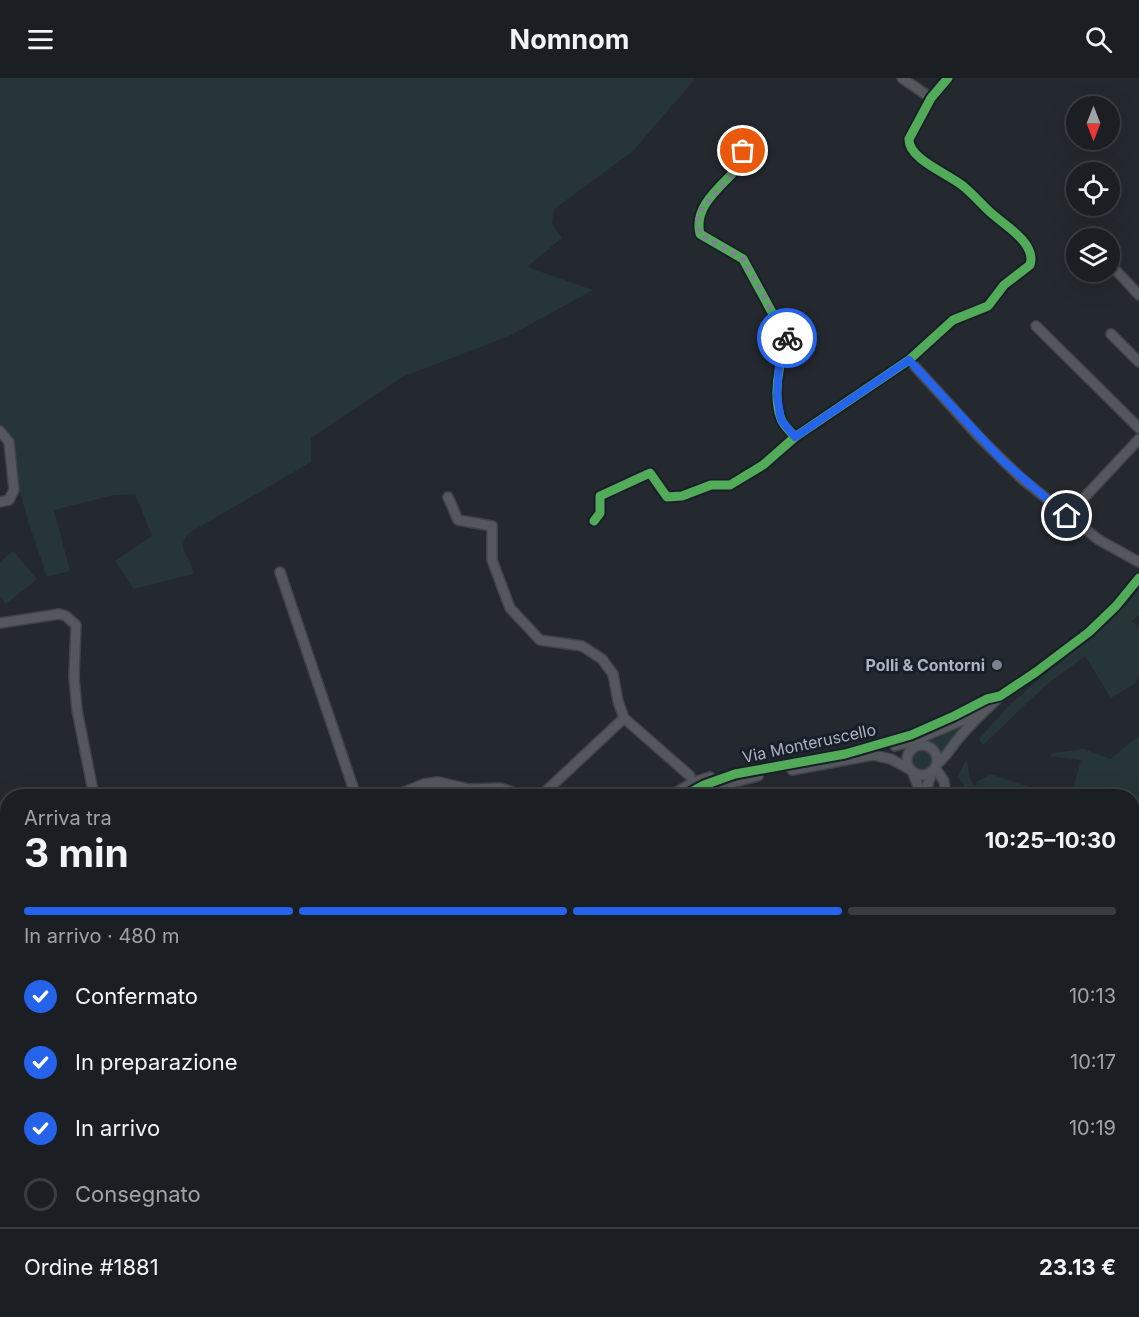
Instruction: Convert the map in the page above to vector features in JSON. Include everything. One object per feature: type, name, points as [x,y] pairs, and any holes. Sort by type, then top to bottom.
[{"type":"street","points":[[902,78],[931,98]]},
{"type":"street","points":[[594,520],[600,513],[600,496],[650,473],[667,497],[682,496],[711,485],[730,485],[762,465],[795,437],[909,360],[953,320],[988,306],[1004,285],[1027,268],[1032,261],[1029,251],[1016,234],[963,185],[912,150],[909,145],[909,139],[931,98],[948,78]]},
{"type":"street","points":[[729,144],[743,151],[746,158],[702,208],[697,222],[700,234],[743,259],[781,325],[787,340],[779,364],[777,396],[781,420],[795,437]]},
{"type":"street","points":[[1120,275],[1139,295]]},
{"type":"street","points":[[1036,326],[1139,428]]},
{"type":"street","points":[[1111,334],[1139,362]]},
{"type":"street","points":[[909,360],[1002,460],[1067,516],[1099,540],[1139,562]]},
{"type":"street","points":[[0,431],[9,442],[14,490],[9,500],[0,502]]},
{"type":"street","points":[[1067,516],[1139,439]]},
{"type":"street","points":[[448,497],[458,520],[492,526],[492,560],[510,608],[515,614],[540,640],[582,646],[602,659],[613,674],[624,718],[690,777]]},
{"type":"street","points":[[280,572],[354,789]]},
{"type":"street","name":"Via Monteruscello","points":[[721,778],[913,741],[954,716],[987,699],[999,696],[1044,666],[1089,632],[1116,606],[1139,578]]},
{"type":"street","points":[[0,623],[59,614],[66,616],[76,625],[74,677],[77,710],[93,789]]},
{"type":"street","points":[[715,789],[753,777],[813,768],[873,755],[891,759],[922,776],[935,768],[959,737],[999,696]]},
{"type":"street","points":[[883,749],[913,741],[982,712]]},
{"type":"street","points":[[548,789],[624,718]]},
{"type":"street","points":[[913,741],[930,747],[936,754],[935,768],[926,789]]},
{"type":"street","points":[[913,741],[907,756],[920,789]]},
{"type":"street","points":[[945,789],[946,756]]},
{"type":"street","points":[[935,768],[944,781]]},
{"type":"street","points":[[682,789],[710,777],[721,778]]},
{"type":"street","points":[[697,789],[721,778]]},
{"type":"street","points":[[412,789],[438,782],[469,789],[503,789]]},
{"type":"shaded area","points":[[0,78],[696,78],[632,152],[554,209],[552,224],[562,238],[527,267],[593,290],[509,336],[402,377],[311,438],[311,462],[189,533],[183,544],[193,574],[134,589],[115,561],[152,536],[135,494],[114,495],[54,510],[70,571],[47,577],[18,484],[13,437],[0,428]]},
{"type":"shaded area","points":[[13,551],[37,579],[6,604],[0,596],[0,562]]},
{"type":"shaded area","points":[[1139,589],[1139,614],[1132,621],[1139,628],[1139,675],[1136,683],[1111,698],[1085,656],[1045,686],[983,745],[979,739],[1010,704],[1121,610]]},
{"type":"shaded area","points":[[970,719],[941,752],[924,740]]},
{"type":"shaded area","points":[[1139,736],[1139,789],[1073,789],[1081,760],[1048,756],[1053,753],[1084,749],[1110,759]]},
{"type":"shaded area","points":[[922,749],[927,750],[933,756],[933,766],[927,772],[922,773],[917,772],[911,766],[910,761],[911,756],[917,750]]},
{"type":"shaded area","points":[[967,758],[969,776],[974,785],[991,774],[1035,789],[966,789],[958,776]]},
{"type":"cycle path","points":[[795,437],[909,360],[953,320],[988,306],[1004,285],[1030,265],[1029,249],[1018,235],[957,181],[930,166],[910,146],[909,139],[931,98],[948,78]]},
{"type":"cycle path","points":[[594,521],[600,513],[600,496],[650,473],[667,497],[682,496],[711,485],[730,485],[763,465],[795,437],[782,421],[777,399],[779,369],[787,340],[743,259],[700,234],[699,222],[707,202],[746,158],[743,151],[729,144]]},
{"type":"cycle path","points":[[697,789],[735,774],[845,754],[911,735],[987,699],[1000,696],[1089,632],[1116,606],[1139,578]]},
{"type":"way so far","points":[[743,151],[746,156],[745,160],[702,208],[697,222],[700,234],[743,259],[787,338]]},
{"type":"place","name":"Polli & Contorni","points":[[997,665]]},
{"type":"route","points":[[787,338],[779,364],[777,396],[781,420],[795,437],[909,360],[1002,460],[1067,516]]}]
